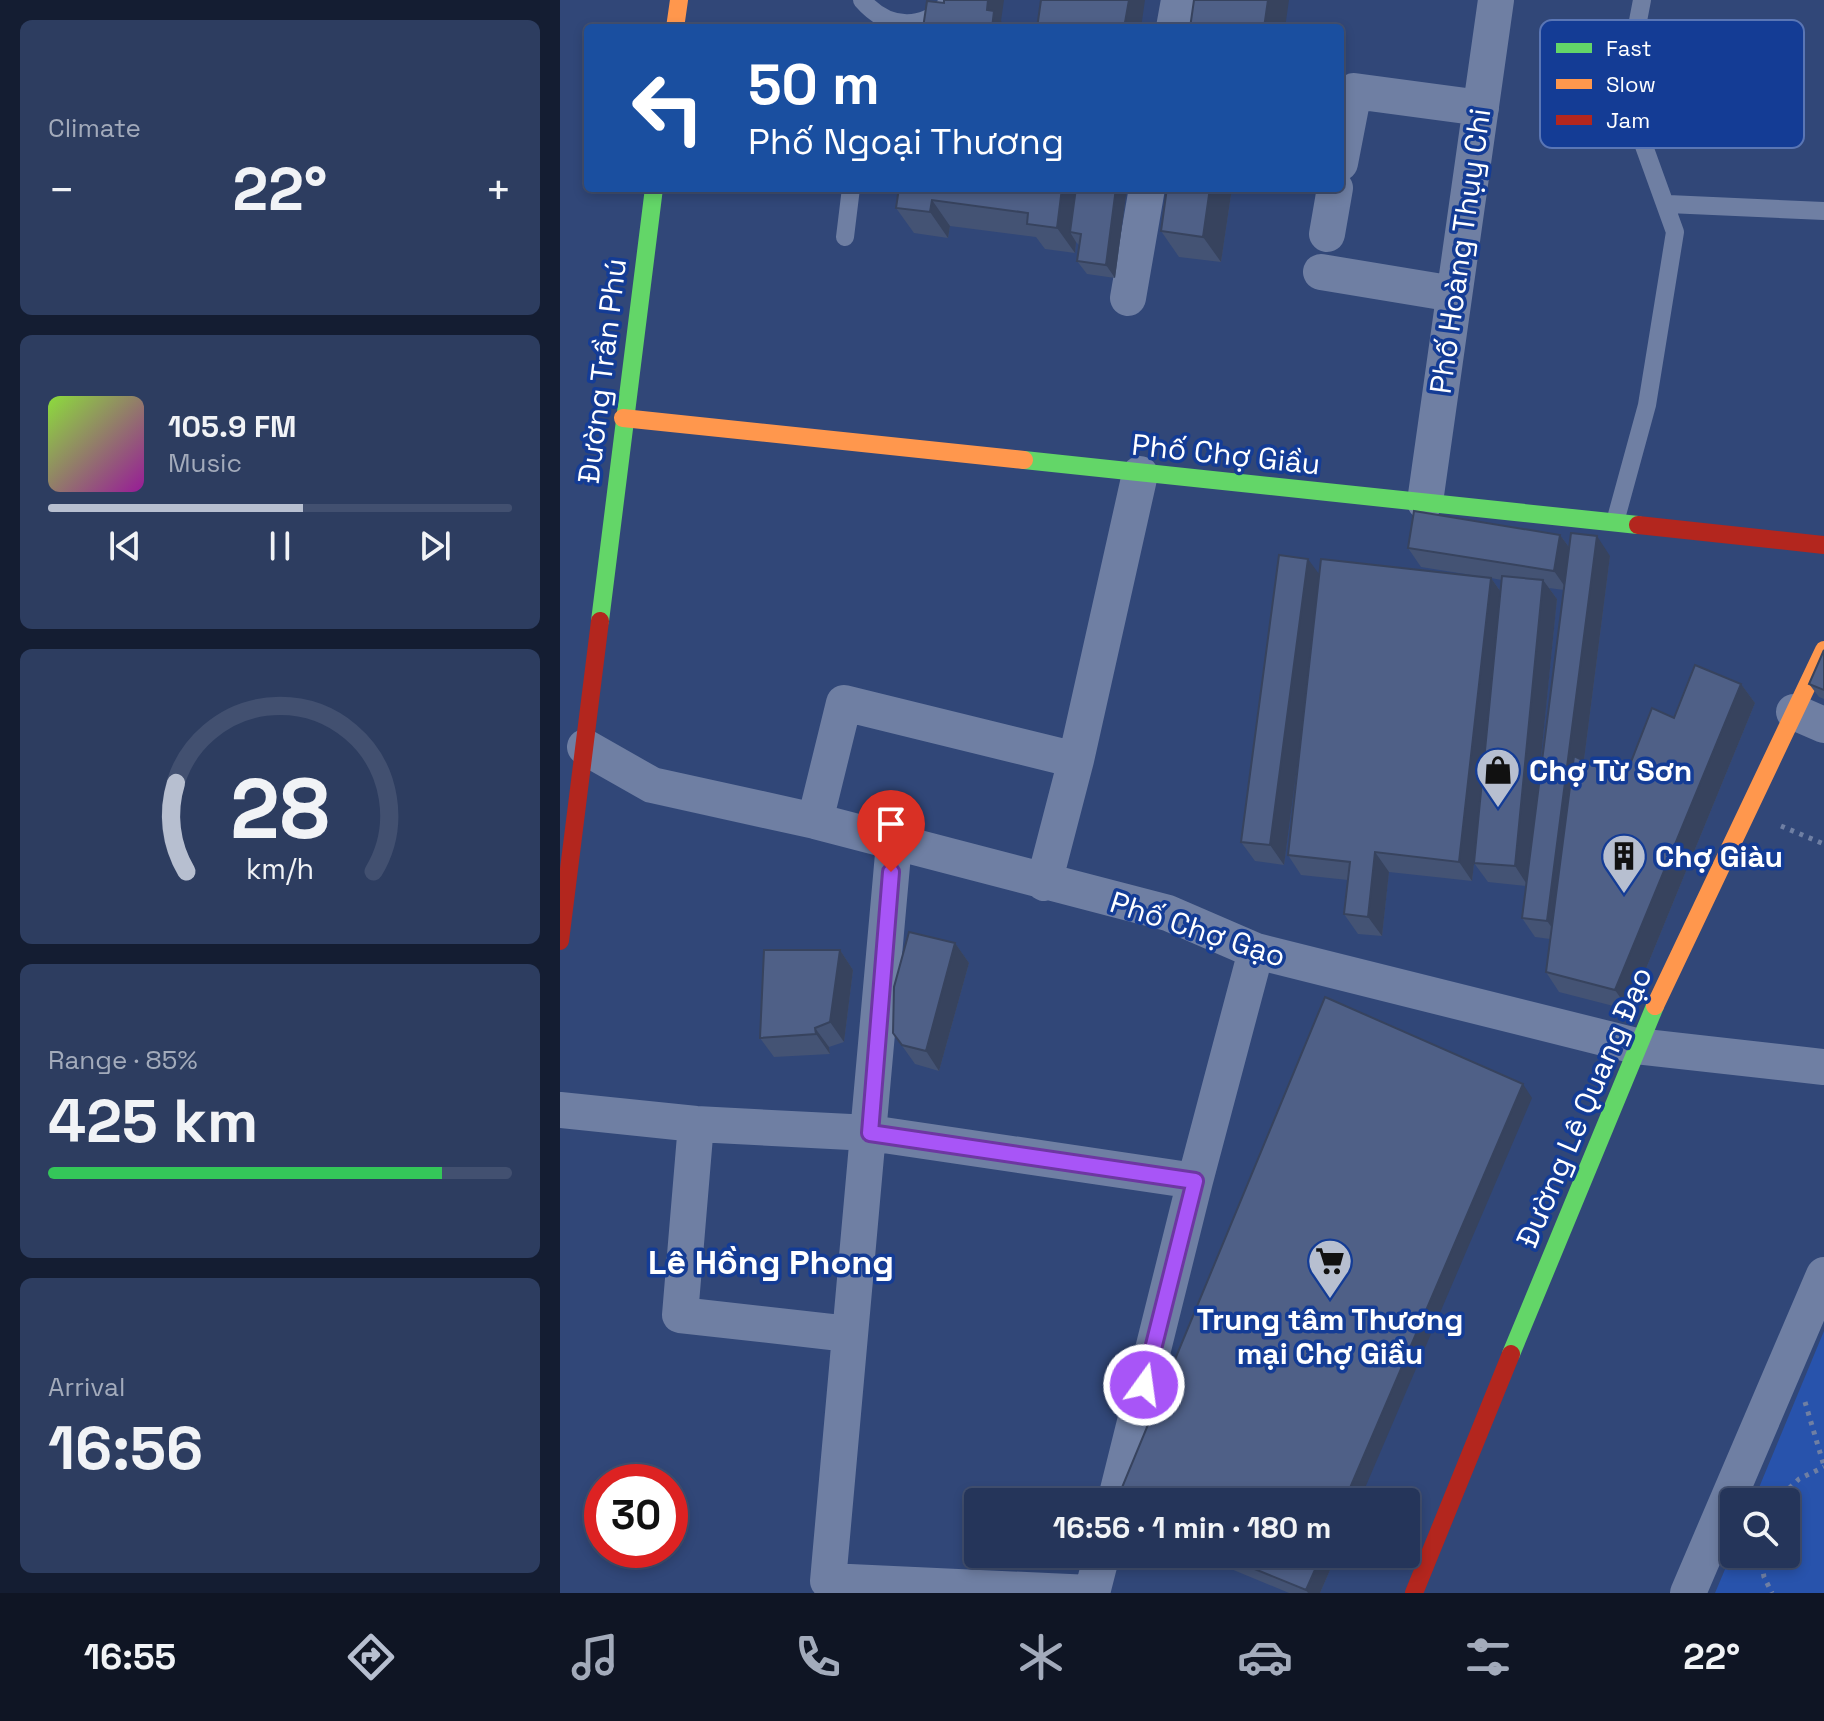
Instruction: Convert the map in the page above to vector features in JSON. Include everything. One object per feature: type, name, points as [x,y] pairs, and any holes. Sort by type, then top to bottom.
[{"type":"main road","points":[[676,24],[679,0]]},
{"type":"main road","name":"Đường Trần Phú","points":[[560,941],[572,742],[623,418],[653,192]]},
{"type":"main road","name":"Phố Chợ Giầu","points":[[623,418],[1824,545]]},
{"type":"main road","name":"Đường Lê Quang Đạo","points":[[1414,1593],[1636,1046],[1747,811],[1809,719],[1824,650]]},
{"type":"street","points":[[1175,24],[1179,0]]},
{"type":"street","name":"Phố Hoàng Thụy Chi","points":[[1425,502],[1496,0]]},
{"type":"street","points":[[1344,142],[1354,91],[1481,108]]},
{"type":"street","points":[[1128,298],[1146,192]]},
{"type":"street","points":[[1327,234],[1334,192]]},
{"type":"street","points":[[1321,272],[1454,294]]},
{"type":"street","points":[[1044,883],[1076,760],[1140,474]]},
{"type":"street","points":[[815,821],[844,703],[1076,760]]},
{"type":"street","name":"Phố Chợ Gạo","points":[[572,742],[652,785],[815,821],[1168,913],[1256,951],[1636,1046],[1824,1067]]},
{"type":"street","points":[[894,843],[870,1133],[823,1587],[1092,1593],[1098,1568]]},
{"type":"street","points":[[1118,1488],[1256,951]]},
{"type":"street","points":[[560,1110],[696,1124],[870,1133],[1195,1181]]},
{"type":"street","points":[[696,1124],[680,1315],[849,1334]]},
{"type":"street","points":[[1688,1593],[1824,1275]]},
{"type":"lane","points":[[869,14],[888,21],[913,23],[937,14],[950,0]]},
{"type":"lane","points":[[1638,20],[1642,0]]},
{"type":"lane","points":[[1615,522],[1647,405],[1675,232],[1668,204],[1645,148]]},
{"type":"lane","points":[[845,237],[851,192]]},
{"type":"lane","points":[[1668,204],[1824,211]]},
{"type":"path","points":[[1747,811],[1824,844]]},
{"type":"path","points":[[1790,1488],[1799,1479],[1824,1466],[1804,1396]]},
{"type":"path","points":[[1762,1568],[1772,1593]]},
{"type":"shaded area","points":[[1824,1331],[1824,1593],[1715,1593],[1726,1568],[1800,1568],[1800,1488],[1759,1488]]},
{"type":"building","points":[[944,0],[988,0],[987,10],[994,11],[992,24],[924,24],[927,1],[944,3]]},
{"type":"building","points":[[1041,0],[1129,0],[1125,24],[1038,24]]},
{"type":"building","points":[[1194,0],[1268,0],[1265,24],[1191,24]]},
{"type":"building","points":[[898,192],[1062,192],[1057,228],[1027,224],[1028,213],[932,200],[930,212],[896,208]]},
{"type":"building","points":[[1075,192],[1115,192],[1106,265],[1077,261],[1081,234],[1070,232]]},
{"type":"building","points":[[1166,192],[1209,192],[1203,237],[1161,231]]},
{"type":"building","points":[[1414,511],[1560,535],[1554,571],[1408,548]]},
{"type":"building","points":[[1571,533],[1597,536],[1547,921],[1522,918]]},
{"type":"building","points":[[1279,555],[1308,559],[1270,845],[1241,842]]},
{"type":"building","points":[[1321,559],[1491,578],[1459,862],[1375,852],[1368,917],[1344,914],[1350,862],[1288,855]]},
{"type":"building","points":[[1502,576],[1543,580],[1515,866],[1474,863]]},
{"type":"building","points":[[1824,650],[1824,690],[1809,684]]},
{"type":"building","name":"Chợ Giàu","points":[[1695,665],[1741,684],[1615,990],[1546,972],[1574,756],[1624,780],[1652,708],[1674,718]]},
{"type":"building","points":[[909,932],[955,943],[926,1051],[902,1045],[893,1033],[894,987]]},
{"type":"building","points":[[764,950],[840,950],[830,1022],[815,1028],[816,1034],[760,1038]]},
{"type":"building","name":"Trung tâm Thương mại Chợ Giầu","points":[[1325,997],[1523,1084],[1350,1488],[1122,1488]]},
{"type":"building","points":[[1252,1568],[1316,1568],[1306,1590]]},
{"type":"traffic: fast","points":[[600,621],[654,192]]},
{"type":"traffic: fast","points":[[1024,460],[1638,525]]},
{"type":"traffic: fast","points":[[1511,1354],[1655,1006]]},
{"type":"traffic: slow","points":[[676,24],[679,0]]},
{"type":"traffic: slow","points":[[623,418],[1024,460]]},
{"type":"traffic: slow","points":[[1655,1006],[1824,650]]},
{"type":"traffic: jam","points":[[1638,525],[1824,545]]},
{"type":"traffic: jam","points":[[560,941],[600,621]]},
{"type":"traffic: jam","points":[[1414,1593],[1511,1354]]},
{"type":"place","name":"Chợ Từ Sơn","points":[[1498,809]]},
{"type":"place","name":"Chợ Giàu","points":[[1624,895]]},
{"type":"place","name":"Trung tâm Thương mại Chợ Giầu","points":[[1330,1300]]},
{"type":"district","name":"Lê Hồng Phong","points":[[771,1262]]},
{"type":"route","points":[[891,872],[870,1133],[1195,1181],[1144,1385]]}]
